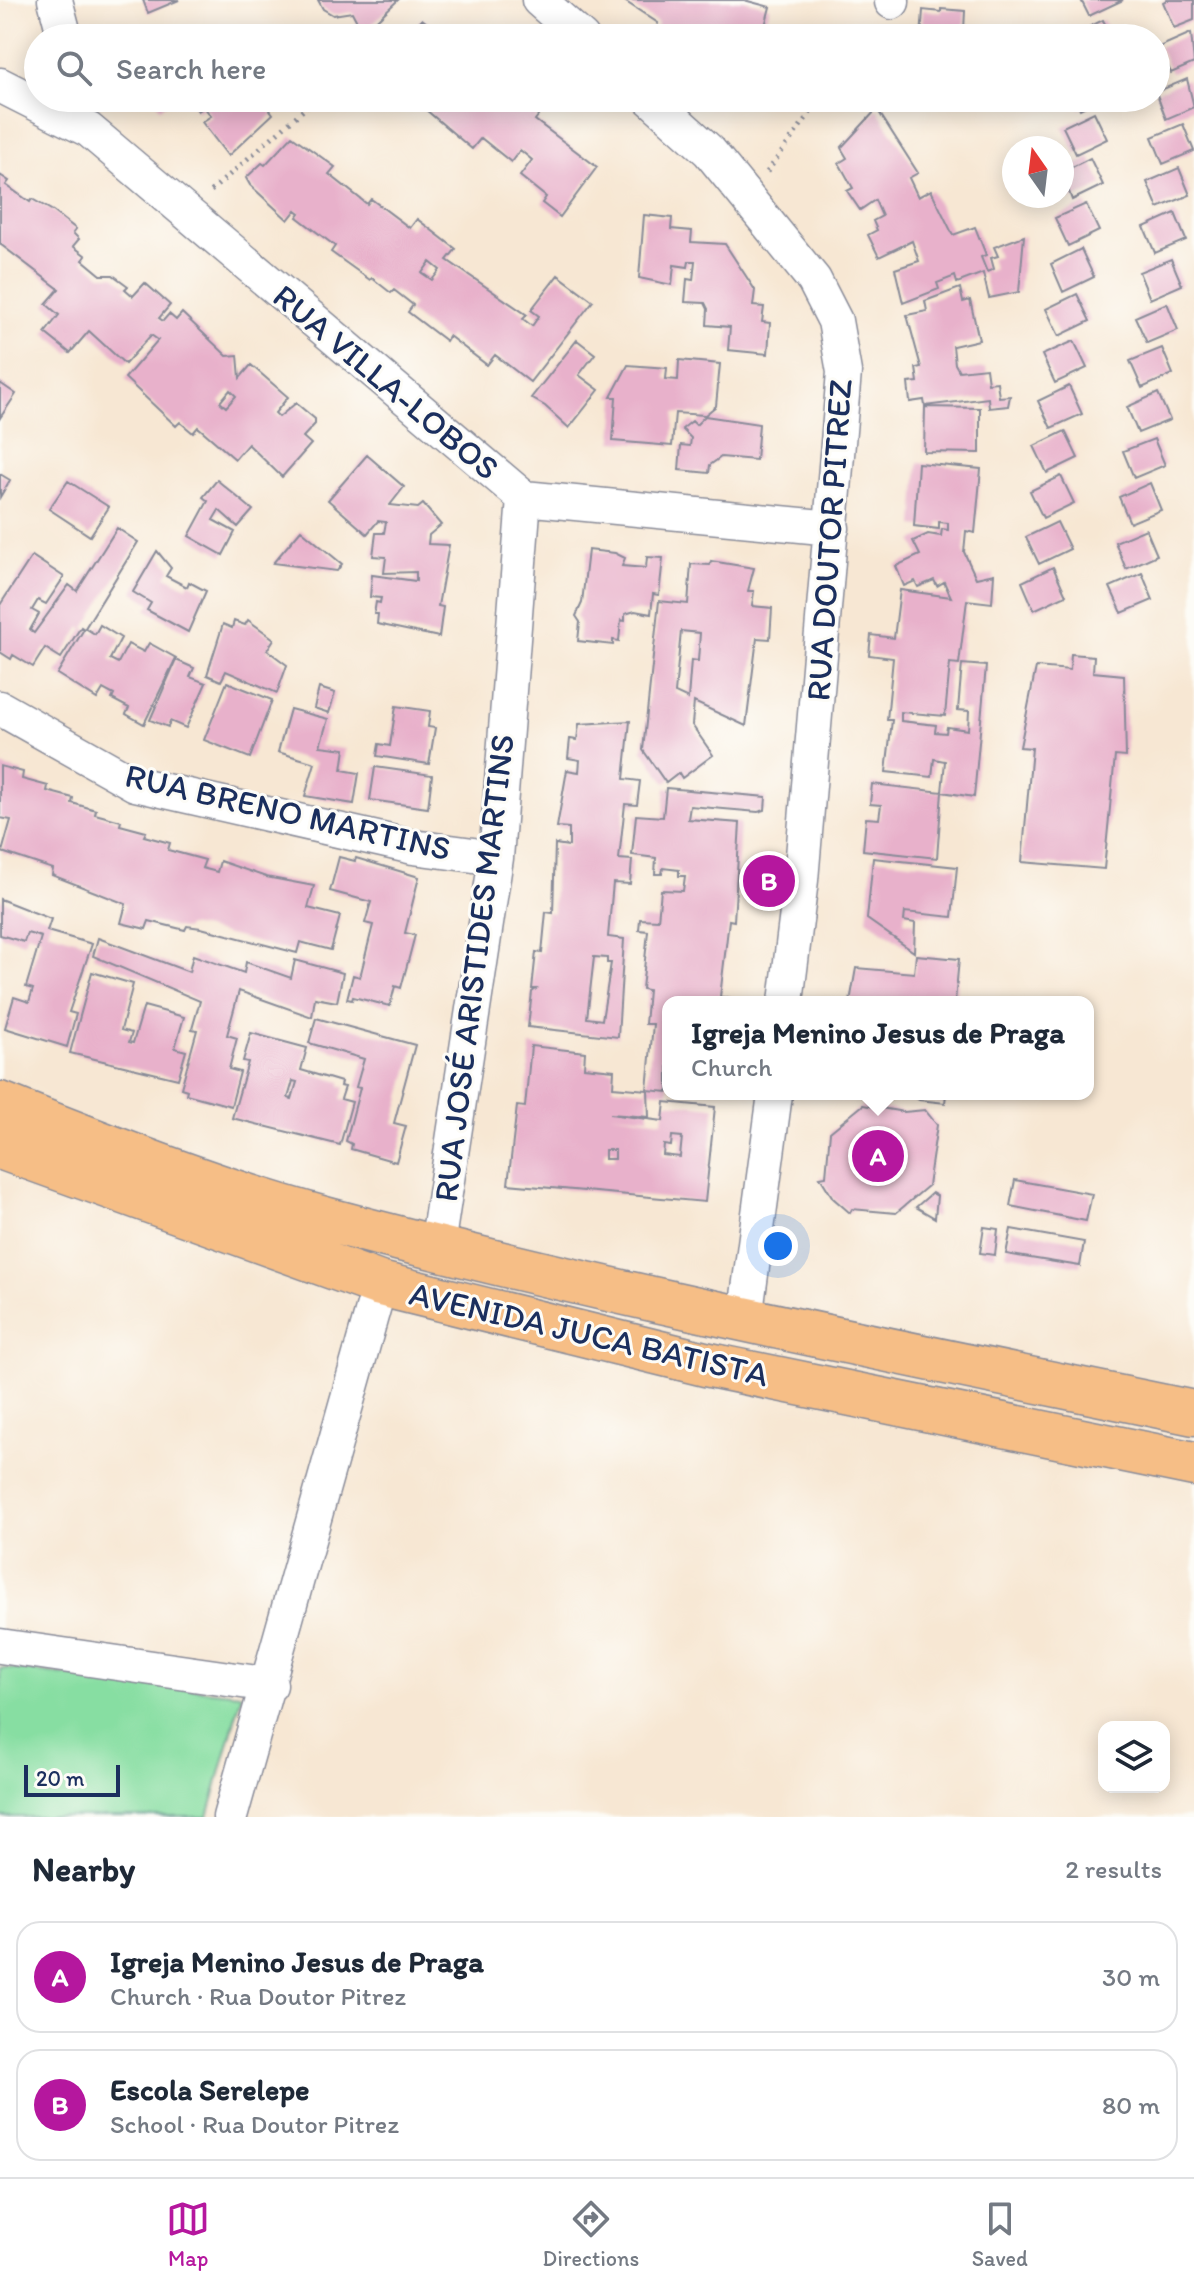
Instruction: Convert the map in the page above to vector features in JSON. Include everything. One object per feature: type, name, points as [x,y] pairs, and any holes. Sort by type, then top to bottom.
[{"type":"main road","name":"AVENIDA JUCA BATISTA","points":[[0,1104],[120,1151],[325,1219],[745,1319],[1194,1413]]},
{"type":"main road","name":"AVENIDA JUCA BATISTA","points":[[0,1147],[380,1284],[705,1364],[1194,1464]]},
{"type":"street","points":[[55,0],[61,24]]},
{"type":"street","points":[[539,0],[566,24]]},
{"type":"street","name":"RUA VILLA-LOBOS","points":[[0,85],[24,93]]},
{"type":"street","name":"RUA DOUTOR PITREZ","points":[[666,112],[709,151],[814,280],[835,321],[844,372],[787,996]]},
{"type":"street","name":"RUA VILLA-LOBOS","points":[[85,114],[186,213],[524,498],[832,528]]},
{"type":"street","name":"RUA JOSÉ ARISTIDES MARTINS","points":[[437,1246],[496,858],[524,498]]},
{"type":"street","name":"RUA BRENO MARTINS","points":[[0,708],[135,784],[413,847],[496,858]]},
{"type":"street","points":[[745,1319],[774,1100]]},
{"type":"street","points":[[230,1817],[270,1685],[380,1284]]},
{"type":"street","points":[[0,1646],[270,1685]]},
{"type":"path","points":[[186,213],[301,112]]},
{"type":"path","points":[[748,198],[811,112]]},
{"type":"green space","points":[[0,1668],[242,1694],[208,1817],[0,1817]]},
{"type":"building","points":[[143,0],[179,0],[148,13]]},
{"type":"building","points":[[318,0],[398,0],[373,24],[358,24],[352,12],[333,15],[323,9]]},
{"type":"building","points":[[623,0],[744,0],[770,7],[766,24],[658,23]]},
{"type":"building","points":[[1081,0],[1123,0],[1089,16]]},
{"type":"building","points":[[1194,0],[1194,20],[1174,28],[1163,2]]},
{"type":"building","points":[[941,9],[965,11],[964,24],[922,24],[923,10],[941,12]]},
{"type":"building","points":[[1191,33],[1194,63],[1171,73],[1170,42]]},
{"type":"building","points":[[1187,79],[1194,107],[1166,119],[1163,112],[1170,112],[1170,86]]},
{"type":"building","points":[[208,112],[273,114],[228,156],[202,122],[211,116]]},
{"type":"building","points":[[428,112],[541,112],[535,120],[597,167],[560,217],[542,203],[546,197],[520,176],[532,160],[520,150],[511,162],[481,138],[472,149]]},
{"type":"building","points":[[874,112],[879,112],[918,173],[909,178],[918,197],[931,190],[953,235],[975,227],[986,255],[981,257],[987,272],[994,269],[991,258],[998,256],[994,247],[1024,236],[1019,292],[989,298],[983,273],[957,283],[955,276],[937,283],[939,289],[903,303],[895,269],[919,261],[912,241],[879,257],[868,235],[877,230],[873,221],[882,216],[875,200],[860,210],[847,191],[853,188],[839,163],[847,158],[841,148]]},
{"type":"building","points":[[1094,112],[1107,139],[1076,154],[1074,136],[1067,136],[1063,127]]},
{"type":"building","points":[[1183,124],[1194,151],[1163,164],[1152,137]]},
{"type":"building","points":[[292,136],[335,167],[329,174],[367,204],[371,199],[410,228],[417,219],[456,249],[447,260],[527,315],[523,319],[532,326],[539,316],[531,310],[558,275],[593,301],[530,382],[495,355],[487,365],[449,336],[446,341],[408,312],[413,305],[394,290],[391,293],[331,252],[335,246],[297,217],[300,213],[296,210],[288,220],[246,178],[262,163],[265,165]],"holes":[[[430,262],[440,270],[432,280],[422,273]]]},
{"type":"building","points":[[1090,158],[1103,185],[1074,199],[1074,166]]},
{"type":"building","points":[[1179,168],[1190,195],[1158,208],[1147,182]]},
{"type":"building","points":[[0,175],[9,181],[6,185],[30,202],[32,199],[53,211],[76,229],[73,233],[79,239],[73,246],[86,256],[83,260],[101,275],[113,275],[128,286],[125,289],[133,296],[145,283],[170,305],[159,318],[163,321],[169,314],[176,320],[182,313],[227,356],[238,355],[240,378],[251,365],[288,397],[275,413],[279,417],[296,403],[315,419],[315,424],[303,437],[311,444],[282,477],[248,444],[235,459],[198,427],[193,433],[180,422],[176,426],[125,378],[158,340],[151,335],[125,364],[89,331],[70,353],[45,333],[59,315],[46,304],[59,289],[0,244]],"holes":[[[230,390],[236,396],[226,407],[220,402]]]},
{"type":"building","points":[[1086,204],[1099,231],[1068,246],[1055,218]]},
{"type":"building","points":[[1175,213],[1186,240],[1155,253],[1144,227]]},
{"type":"building","points":[[644,215],[672,218],[671,229],[692,231],[691,242],[725,244],[755,290],[753,306],[764,307],[762,322],[770,323],[768,354],[728,350],[730,327],[707,325],[708,309],[705,303],[685,302],[687,279],[693,280],[695,261],[689,261],[688,267],[674,265],[672,285],[639,278]]},
{"type":"building","points":[[1081,249],[1094,277],[1063,292],[1051,264]]},
{"type":"building","points":[[1171,259],[1182,285],[1150,299],[1139,272]]},
{"type":"building","points":[[960,288],[963,302],[970,300],[979,340],[953,346],[955,364],[959,371],[986,368],[988,383],[997,382],[999,397],[1010,396],[1008,406],[989,408],[988,398],[925,406],[924,400],[910,402],[908,383],[918,382],[916,368],[921,367],[907,315],[927,311],[925,301]]},
{"type":"building","points":[[1077,294],[1090,321],[1059,336],[1046,309]]},
{"type":"building","points":[[1167,303],[1178,330],[1147,343],[1135,317]]},
{"type":"building","points":[[577,340],[595,354],[579,375],[599,390],[569,428],[531,398]]},
{"type":"building","points":[[1074,341],[1087,368],[1055,383],[1042,355]]},
{"type":"building","points":[[1162,348],[1173,374],[1142,388],[1130,361]]},
{"type":"building","points":[[679,360],[720,364],[716,406],[705,415],[675,413],[672,446],[613,441],[616,397],[611,397],[628,365],[667,368],[666,379],[678,380]]},
{"type":"building","points":[[0,383],[16,394],[0,418]]},
{"type":"building","points":[[1069,386],[1082,414],[1051,428],[1038,401]]},
{"type":"building","points":[[1158,393],[1170,420],[1138,433],[1127,407]]},
{"type":"building","points":[[925,407],[980,408],[980,453],[924,452]]},
{"type":"building","points":[[705,416],[759,424],[756,460],[721,457],[710,465],[709,473],[679,470],[681,445],[690,446],[691,438],[682,429],[692,421],[696,425]]},
{"type":"building","points":[[1065,431],[1078,458],[1047,473],[1034,446]]},
{"type":"building","points":[[1154,439],[1165,465],[1134,478],[1123,451]]},
{"type":"building","points":[[367,455],[404,487],[390,505],[418,508],[423,504],[441,525],[429,535],[428,544],[449,545],[438,606],[443,607],[439,637],[377,624],[378,614],[374,614],[376,602],[380,603],[381,598],[370,597],[372,575],[416,581],[416,572],[384,573],[386,557],[373,556],[376,533],[384,533],[386,522],[378,521],[367,534],[328,500]]},
{"type":"building","points":[[918,463],[981,469],[975,533],[966,531],[964,552],[976,578],[994,574],[992,603],[967,600],[959,664],[950,663],[945,716],[901,712],[901,721],[936,725],[935,732],[946,733],[947,727],[968,730],[969,711],[958,710],[962,664],[986,666],[974,797],[942,792],[945,761],[934,759],[932,777],[886,772],[892,720],[887,720],[893,658],[869,655],[871,635],[894,638],[900,590],[951,597],[944,582],[937,586],[934,580],[918,587],[915,581],[904,586],[896,566],[920,555],[913,541],[928,534],[941,536],[942,529],[948,530],[948,523],[939,522],[939,529],[914,526]]},
{"type":"building","points":[[0,474],[10,480],[0,497]]},
{"type":"building","points":[[1061,476],[1074,503],[1043,518],[1030,491]]},
{"type":"building","points":[[217,480],[253,510],[238,527],[219,510],[213,520],[235,532],[223,555],[189,536],[208,501],[203,497]]},
{"type":"building","points":[[68,481],[109,507],[90,536],[49,509]]},
{"type":"building","points":[[1150,483],[1161,510],[1130,523],[1119,497]]},
{"type":"building","points":[[1057,522],[1070,549],[1039,564],[1026,537]]},
{"type":"building","points":[[117,528],[138,542],[85,628],[95,634],[100,625],[121,638],[110,659],[118,663],[128,644],[144,652],[149,643],[176,658],[144,724],[126,714],[129,708],[112,699],[114,695],[103,689],[97,699],[57,674],[84,629],[81,627],[61,658],[45,648],[33,667],[13,655],[11,659],[0,652],[0,605],[32,556],[64,577],[46,604],[38,600],[32,610],[39,614],[30,630],[34,633],[69,585],[77,591]]},
{"type":"building","points":[[1146,529],[1157,555],[1126,569],[1115,542]]},
{"type":"building","points":[[301,530],[342,564],[337,571],[273,563]]},
{"type":"building","points":[[588,550],[615,553],[625,558],[622,566],[646,568],[647,557],[663,558],[659,595],[653,594],[651,614],[635,611],[625,614],[625,621],[621,620],[619,641],[613,640],[613,645],[578,641],[580,622],[576,616],[582,603]]},
{"type":"building","points":[[157,551],[171,568],[166,576],[187,587],[189,582],[206,591],[188,632],[147,610],[151,603],[133,592]]},
{"type":"building","points":[[711,561],[754,568],[748,591],[754,591],[752,606],[772,608],[770,639],[757,638],[746,726],[694,702],[692,725],[713,755],[682,778],[679,773],[666,783],[643,750],[659,601],[688,604],[691,564],[710,565]],"holes":[[[681,631],[700,633],[698,661],[691,660],[688,699],[675,693]]]},
{"type":"building","points":[[1053,567],[1066,595],[1034,610],[1022,582]]},
{"type":"building","points":[[1142,573],[1153,600],[1122,613],[1110,587]]},
{"type":"building","points":[[248,620],[274,639],[267,650],[287,665],[277,693],[226,671],[221,681],[207,675],[223,624],[232,628],[234,621],[245,625]]},
{"type":"building","points":[[1071,654],[1094,656],[1093,672],[1124,675],[1126,757],[1115,756],[1104,869],[1022,862],[1032,748],[1020,747],[1036,667],[1070,670]]},
{"type":"building","points":[[176,660],[194,668],[190,677],[206,683],[186,728],[170,721],[168,727],[150,720]]},
{"type":"building","points":[[227,682],[272,700],[250,758],[204,740]]},
{"type":"building","points":[[319,688],[335,693],[329,713],[314,708]]},
{"type":"building","points":[[396,706],[430,711],[428,727],[435,728],[429,764],[377,756],[379,744],[390,746]]},
{"type":"building","points":[[290,709],[328,719],[320,746],[345,749],[342,770],[359,773],[354,804],[305,796],[315,763],[278,752]]},
{"type":"building","points":[[630,721],[624,779],[640,781],[637,805],[625,804],[619,859],[632,860],[630,884],[613,883],[608,937],[624,939],[618,1037],[528,1027],[532,992],[536,989],[532,989],[536,952],[542,953],[546,912],[553,913],[555,844],[569,846],[569,828],[557,827],[567,770],[579,772],[580,760],[568,758],[570,739],[577,740],[579,724]],"holes":[[[594,957],[607,958],[607,963],[611,963],[602,1020],[587,1018]]]},
{"type":"building","points":[[0,766],[23,772],[22,779],[48,786],[47,791],[73,798],[72,803],[96,810],[95,814],[146,832],[144,836],[170,843],[168,850],[205,860],[202,868],[217,872],[220,861],[266,877],[314,886],[308,908],[340,916],[331,950],[300,942],[297,953],[201,928],[187,926],[185,930],[149,921],[146,929],[121,923],[126,904],[52,875],[53,869],[2,852],[11,820],[0,818]]},
{"type":"building","points":[[375,767],[432,775],[428,808],[370,800]]},
{"type":"building","points":[[872,784],[942,792],[937,858],[863,850],[866,818],[879,819],[881,805],[870,804]]},
{"type":"building","points":[[666,788],[766,797],[765,810],[758,812],[690,806],[688,819],[740,823],[734,921],[729,920],[720,996],[662,996],[662,1091],[648,1090],[649,1117],[610,1114],[663,1121],[665,1102],[715,1107],[705,1202],[508,1184],[517,1106],[525,1107],[531,1046],[585,1052],[584,1067],[614,1070],[613,1087],[647,1090],[653,1024],[645,1024],[648,990],[642,989],[648,931],[639,930],[640,919],[658,920],[661,890],[683,891],[685,876],[679,876],[679,870],[663,868],[662,874],[655,874],[656,858],[632,855],[636,815],[663,817]],"holes":[[[672,1136],[682,1137],[680,1157],[663,1155],[664,1145],[671,1146]],[[605,1150],[615,1150],[615,1159],[605,1159]]]},
{"type":"building","points":[[339,857],[355,861],[356,858],[419,877],[405,933],[415,935],[401,988],[395,986],[390,1006],[353,997],[352,1000],[347,999],[353,975],[360,977],[373,925],[365,923],[371,902],[330,891]]},
{"type":"building","points":[[873,858],[957,867],[952,917],[905,912],[904,921],[915,923],[914,952],[867,919]]},
{"type":"building","points":[[0,899],[51,919],[47,931],[92,944],[69,1012],[76,1014],[67,1047],[5,1028],[14,997],[29,1002],[33,989],[26,987],[41,937],[27,933],[24,942],[0,935]]},
{"type":"building","points":[[98,938],[189,972],[193,955],[244,973],[246,962],[291,978],[295,960],[343,973],[337,1002],[315,998],[312,1017],[239,991],[227,1035],[237,1038],[229,1069],[240,1072],[231,1106],[186,1094],[187,1090],[181,1088],[197,1030],[192,1029],[200,1001],[93,956]]},
{"type":"building","points":[[916,955],[959,959],[956,996],[851,996],[856,968],[914,973]]},
{"type":"building","points":[[92,972],[133,984],[121,1030],[132,1033],[129,1042],[133,1043],[144,1006],[184,1017],[175,1048],[186,1051],[178,1079],[70,1053]]},
{"type":"building","points":[[316,1018],[415,1045],[394,1123],[406,1126],[396,1162],[351,1149],[352,1144],[346,1141],[364,1059],[309,1043]]},
{"type":"building","points":[[251,1033],[307,1048],[301,1070],[341,1082],[340,1086],[345,1087],[341,1099],[352,1102],[340,1145],[232,1118],[248,1062],[243,1061]],"holes":[[[293,1081],[297,1082],[292,1099],[288,1098]]]},
{"type":"building","points":[[863,1105],[904,1112],[925,1110],[937,1125],[928,1186],[896,1213],[852,1209],[850,1213],[833,1198],[820,1177],[826,1176],[830,1132]]},
{"type":"building","points":[[1015,1180],[1092,1194],[1086,1221],[1010,1206]]},
{"type":"building","points":[[932,1193],[937,1196],[935,1218],[916,1207]]},
{"type":"building","points":[[984,1227],[998,1229],[995,1255],[980,1253]]},
{"type":"building","points":[[1011,1229],[1084,1242],[1080,1266],[1006,1254]]},
{"type":"place","name":"Escola Serelepe","points":[[769,881]]},
{"type":"place","name":"Igreja Menino Jesus de Praga","points":[[878,1156]]}]
